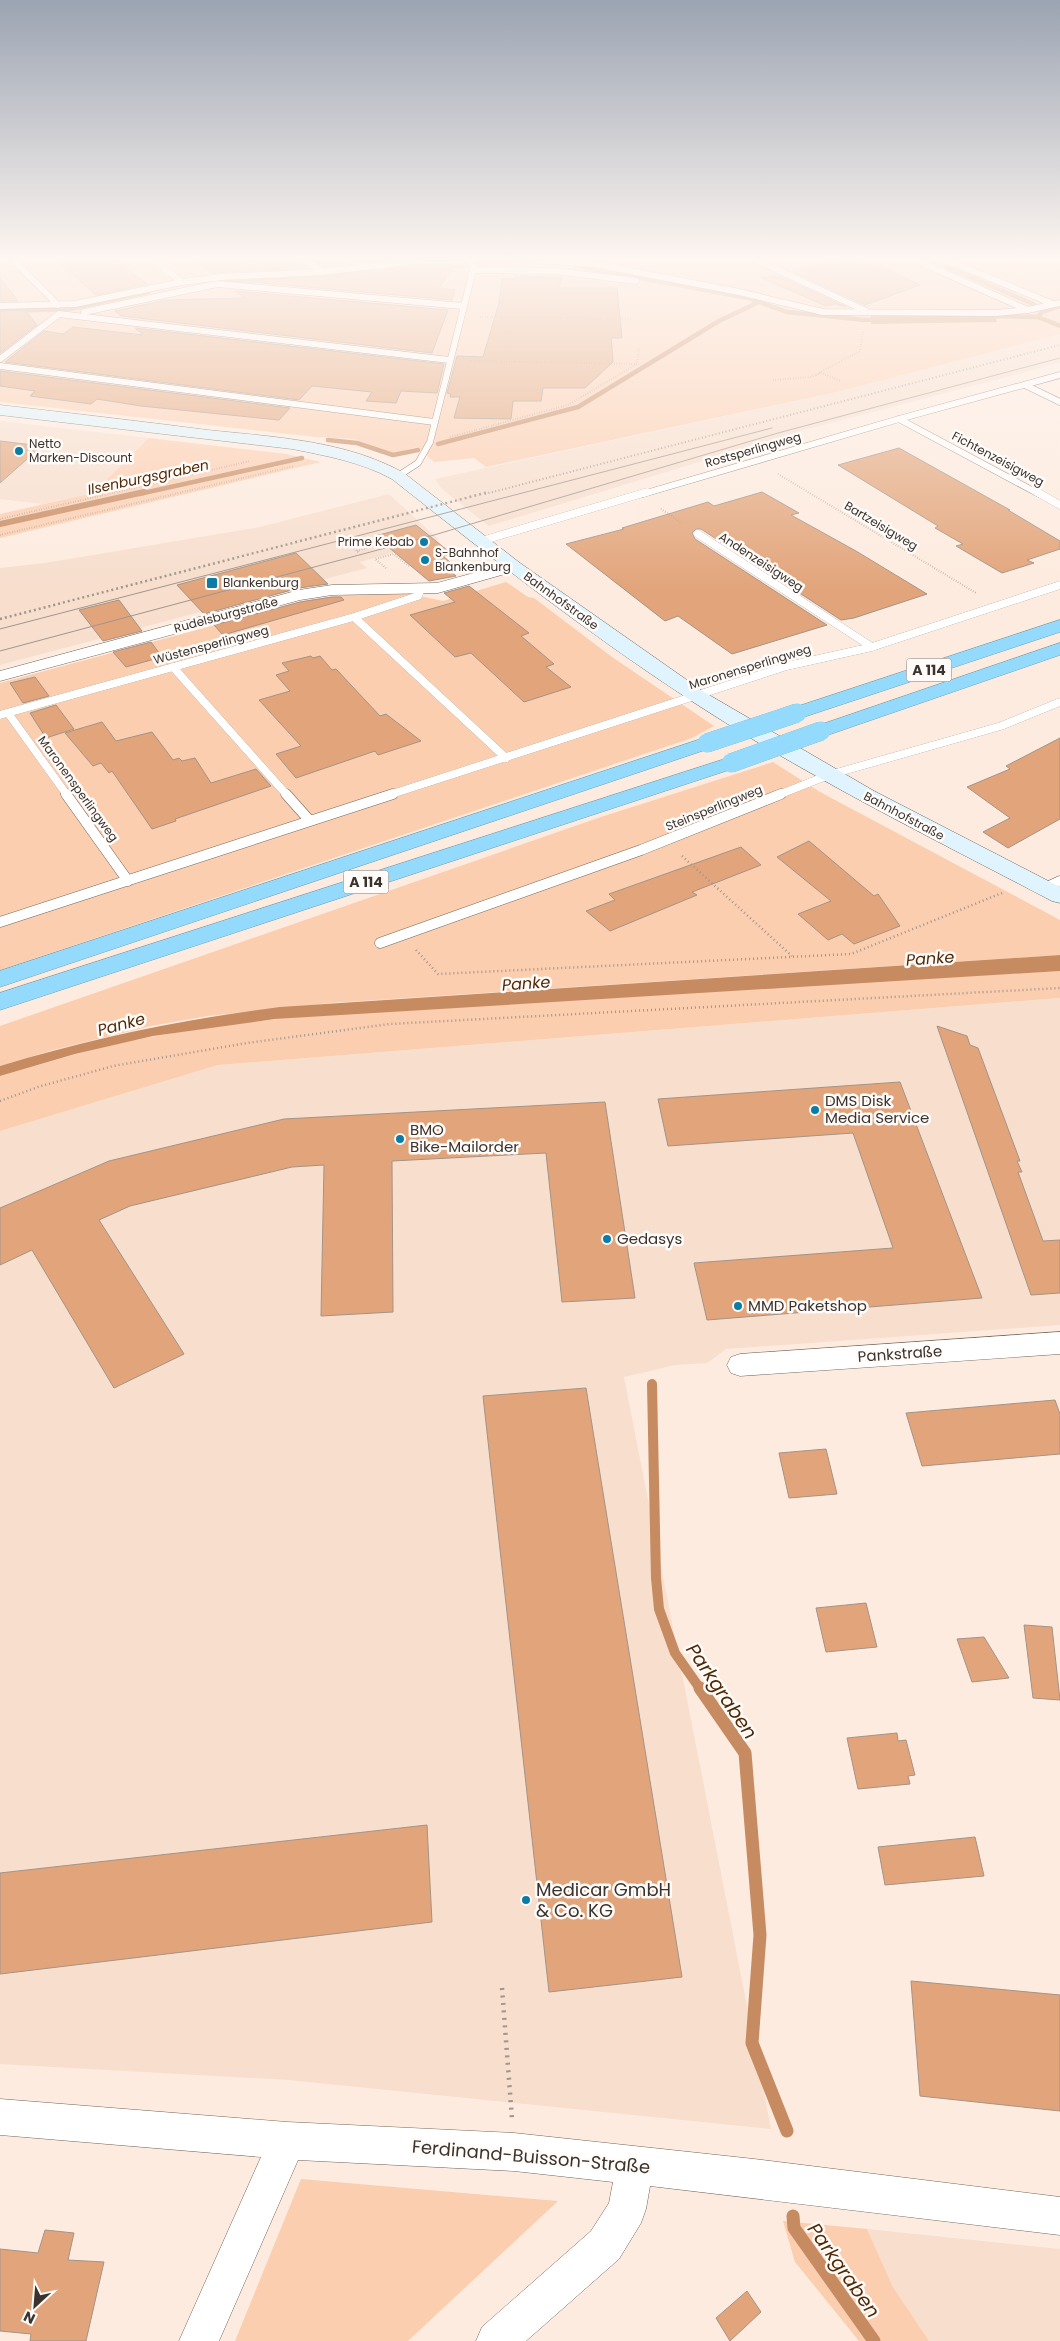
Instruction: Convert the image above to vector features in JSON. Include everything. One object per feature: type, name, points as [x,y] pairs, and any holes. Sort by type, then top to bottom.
[{"type":"highway","name":"A 114","points":[[0,978],[1060,626]]},
{"type":"highway","name":"A 114","points":[[0,1002],[732,762],[1060,649]]},
{"type":"main road","name":"Bahnhofstraße","points":[[0,410],[318,448],[380,466],[398,476],[514,567],[697,696],[829,775],[931,830],[1055,888]]},
{"type":"street","name":"Rudelsburgstraße","points":[[0,676],[299,595],[332,590],[438,588],[514,567]]},
{"type":"street","name":"Pankstraße","points":[[740,1365],[1060,1343]]},
{"type":"street","name":"Ferdinand-Buisson-Straße","points":[[0,2117],[287,2141],[514,2152],[959,2202],[1060,2216]]},
{"type":"street","points":[[199,2341],[287,2141]]},
{"type":"street","points":[[496,2341],[605,2245],[627,2209],[634,2165]]},
{"type":"lane","points":[[25,369],[434,422]]},
{"type":"lane","points":[[398,476],[415,469],[426,453],[447,369]]},
{"type":"lane","name":"Rostsperlingweg","points":[[481,541],[899,419],[1060,375]]},
{"type":"lane","points":[[1025,385],[1060,402]]},
{"type":"lane","name":"Fichtenzeisigweg","points":[[899,419],[1060,504]]},
{"type":"lane","name":"Andenzeisigweg","points":[[698,534],[872,647]]},
{"type":"lane","name":"Maronensperlingweg","points":[[0,922],[787,666],[872,647],[1060,585]]},
{"type":"lane","name":"Wüstensperlingweg","points":[[4,714],[354,617],[418,596],[421,588]]},
{"type":"lane","points":[[354,617],[506,758]]},
{"type":"lane","points":[[173,667],[310,821]]},
{"type":"lane","name":"Steinsperlingweg","points":[[380,943],[665,841],[829,775],[1000,726],[1060,702]]},
{"type":"lane","name":"Maronensperlingweg","points":[[4,714],[128,881]]},
{"type":"path","points":[[430,442],[568,405],[628,369]]},
{"type":"path","points":[[811,377],[826,369]]},
{"type":"path","points":[[772,380],[811,377],[821,373],[841,381]]},
{"type":"path","points":[[0,518],[251,461]]},
{"type":"path","name":"Bartzeisigweg","points":[[755,461],[998,606]]},
{"type":"path","points":[[0,535],[297,465]]},
{"type":"path","name":"Andenzeisigweg","points":[[639,494],[698,534]]},
{"type":"path","points":[[66,498],[70,503]]},
{"type":"path","points":[[345,540],[358,552],[392,541]]},
{"type":"path","points":[[352,546],[358,545]]},
{"type":"path","points":[[388,556],[394,554],[410,568]]},
{"type":"path","points":[[665,841],[792,956]]},
{"type":"path","points":[[402,935],[438,974],[851,954],[1008,890]]},
{"type":"path","points":[[0,1101],[38,1087],[113,1066],[247,1043],[390,1024],[1060,988]]},
{"type":"path","points":[[502,1988],[514,2152]]},
{"type":"shaded area","points":[[0,369],[924,369],[837,392],[486,467],[474,458],[434,462],[417,447],[393,453],[354,439],[316,437],[0,402]]},
{"type":"shaded area","points":[[924,369],[1036,369],[804,430],[489,526],[442,489],[435,479],[837,392]]},
{"type":"shaded area","points":[[0,421],[149,438],[93,493],[43,504],[0,499]]},
{"type":"shaded area","points":[[149,438],[286,454],[321,462],[0,538],[0,514],[93,493]]},
{"type":"shaded area","points":[[389,494],[439,540],[360,562],[367,568],[0,665],[0,568],[45,563],[260,527]]},
{"type":"shaded area","points":[[506,582],[528,597],[534,598],[612,657],[714,726],[692,738],[0,970],[0,683],[308,600],[354,594],[405,593],[443,601]]},
{"type":"shaded area","points":[[773,762],[820,792],[1060,920],[1060,955],[330,1003],[208,1016],[151,1026],[53,1050],[0,1066],[0,1026],[601,817]]},
{"type":"shaded area","points":[[1060,955],[1060,971],[275,1019],[153,1036],[75,1054],[0,1076],[0,1066],[104,1038],[209,1017],[280,1007]]},
{"type":"shaded area","points":[[1060,971],[1060,998],[218,1065],[0,1131],[0,1076],[116,1044],[206,1028],[257,1021],[358,1012]]},
{"type":"shaded area","points":[[1060,998],[1060,1325],[726,1349],[707,1363],[675,1365],[624,1377],[771,2129],[289,2080],[0,2064],[0,1131],[218,1065]]},
{"type":"shaded area","points":[[301,2179],[558,2201],[408,2341],[235,2341]]},
{"type":"shaded area","points":[[783,2221],[867,2229],[893,2287],[929,2341],[859,2341],[795,2262]]},
{"type":"shaded area","points":[[867,2229],[1060,2249],[1060,2341],[929,2341],[893,2287]]},
{"type":"building","points":[[61,369],[443,369],[437,393],[401,391],[396,403],[366,401],[372,392],[312,386],[299,400]]},
{"type":"building","points":[[453,369],[605,369],[585,388],[543,388],[541,401],[513,401],[511,419],[454,418],[460,397],[450,397],[451,394],[447,393]]},
{"type":"building","points":[[0,371],[290,408],[279,420],[141,406],[97,399],[91,404],[30,396],[35,391],[0,386]]},
{"type":"building","points":[[0,441],[42,446],[0,483]]},
{"type":"building","points":[[899,448],[1010,510],[1008,510],[1060,541],[1060,549],[1027,560],[1034,563],[1002,573],[956,546],[963,544],[935,528],[938,526],[838,465]]},
{"type":"building","points":[[762,492],[799,513],[791,515],[856,551],[927,594],[854,618],[841,620],[701,529],[696,529],[692,533],[695,539],[827,625],[732,654],[678,616],[665,621],[566,544],[624,529],[622,528],[708,502],[714,506]]},
{"type":"building","points":[[416,525],[452,554],[443,556],[451,563],[443,565],[456,576],[429,581],[375,536]]},
{"type":"building","points":[[296,553],[328,584],[299,588],[204,614],[177,585]]},
{"type":"building","points":[[469,586],[529,633],[521,636],[554,664],[546,667],[571,687],[524,702],[471,653],[455,657],[410,615],[455,602],[444,593]]},
{"type":"building","points":[[341,597],[344,600],[223,635],[214,625],[300,602]]},
{"type":"building","points":[[119,600],[142,631],[103,641],[79,610]]},
{"type":"building","points":[[151,642],[162,657],[126,667],[113,652]]},
{"type":"building","points":[[311,656],[313,658],[320,656],[332,670],[336,669],[380,716],[386,714],[421,741],[378,755],[375,751],[296,778],[276,754],[301,746],[259,700],[290,691],[276,675],[289,671],[282,663]]},
{"type":"building","points":[[35,677],[49,696],[23,703],[10,683]]},
{"type":"building","points":[[56,705],[74,729],[46,738],[30,713]]},
{"type":"building","points":[[102,722],[116,741],[152,732],[173,760],[179,758],[182,761],[195,758],[211,783],[256,769],[271,786],[175,819],[176,821],[152,829],[112,771],[109,773],[101,763],[93,766],[65,733]]},
{"type":"building","points":[[1060,738],[1060,819],[1008,848],[983,832],[1010,818],[967,787],[1010,769],[1006,766]]},
{"type":"building","points":[[809,841],[874,896],[878,894],[900,926],[854,944],[842,934],[828,940],[798,914],[831,901],[777,857]]},
{"type":"building","points":[[741,847],[761,865],[692,892],[697,895],[610,931],[586,911],[615,900],[609,894]]},
{"type":"building","points":[[937,1026],[967,1036],[970,1045],[978,1048],[1020,1161],[1017,1161],[1022,1172],[1018,1172],[1043,1241],[1060,1240],[1060,1293],[1031,1295]]},
{"type":"building","points":[[900,1082],[982,1298],[707,1320],[694,1263],[893,1248],[853,1133],[668,1146],[658,1099]]},
{"type":"building","points":[[605,1102],[635,1298],[562,1302],[546,1153],[392,1161],[393,1312],[321,1316],[324,1165],[292,1167],[130,1206],[99,1220],[184,1354],[114,1388],[32,1250],[0,1265],[0,1208],[109,1161],[284,1119]]},
{"type":"building","points":[[586,1388],[682,1977],[549,1992],[483,1396]]},
{"type":"building","points":[[1055,1400],[1060,1414],[1060,1454],[922,1466],[906,1413]]},
{"type":"building","points":[[826,1449],[837,1494],[789,1498],[779,1453]]},
{"type":"building","points":[[866,1603],[877,1647],[826,1652],[816,1608]]},
{"type":"building","points":[[1024,1625],[1052,1627],[1060,1700],[1033,1698]]},
{"type":"building","points":[[984,1637],[1009,1678],[972,1682],[957,1639]]},
{"type":"building","points":[[897,1733],[898,1741],[906,1740],[915,1775],[908,1776],[910,1784],[858,1789],[847,1738]]},
{"type":"building","points":[[427,1825],[432,1922],[0,1974],[0,1873]]},
{"type":"building","points":[[975,1837],[984,1876],[885,1885],[878,1847]]},
{"type":"building","points":[[911,1981],[1060,1995],[1060,2111],[920,2096]]},
{"type":"building","points":[[45,2230],[74,2233],[68,2260],[104,2262],[86,2341],[30,2341],[31,2334],[0,2331],[0,2249],[38,2253]]},
{"type":"building","points":[[747,2291],[761,2312],[730,2341],[716,2318]]},
{"type":"waterway","name":"Ilsenburgsgraben","points":[[438,444],[578,407],[640,369]]},
{"type":"waterway","name":"Ilsenburgsgraben","points":[[328,440],[357,443],[393,455],[418,450]]},
{"type":"waterway","name":"Ilsenburgsgraben","points":[[139,494],[302,458]]},
{"type":"waterway","name":"Ilsenburgsgraben","points":[[0,524],[144,492]]},
{"type":"waterway","name":"Parkgraben","points":[[652,1384],[656,1578],[659,1609],[675,1653],[701,1690]]},
{"type":"waterway","name":"Parkgraben","points":[[700,1688],[745,1753],[760,1935],[752,2043],[787,2131]]},
{"type":"waterway","name":"Parkgraben","points":[[793,2216],[794,2228],[874,2341]]},
{"type":"tram line","points":[[0,651],[434,535],[778,433],[1018,369]]},
{"type":"tram line","points":[[0,629],[772,428]]},
{"type":"railway","points":[[485,494],[966,369]]},
{"type":"railway","points":[[0,619],[489,492]]},
{"type":"place","name":"Netto Marken-Discount","points":[[19,451]]},
{"type":"place","name":"Prime Kebab","points":[[424,542]]},
{"type":"place","name":"S-Bahnhof Blankenburg","points":[[425,560]]},
{"type":"place","name":"Blankenburg","points":[[212,583]]},
{"type":"place","name":"DMS Disk Media Service","points":[[815,1110]]},
{"type":"place","name":"BMO Bike-Mailorder","points":[[400,1139]]},
{"type":"place","name":"Gedasys","points":[[607,1239]]},
{"type":"place","name":"MMD Paketshop","points":[[738,1306]]},
{"type":"place","name":"Medicar GmbH & Co. KG","points":[[526,1900]]},
{"type":"water label","name":"Panke","points":[[930,958]]},
{"type":"water label","name":"Panke","points":[[526,983]]},
{"type":"water label","name":"Panke","points":[[121,1024]]}]
